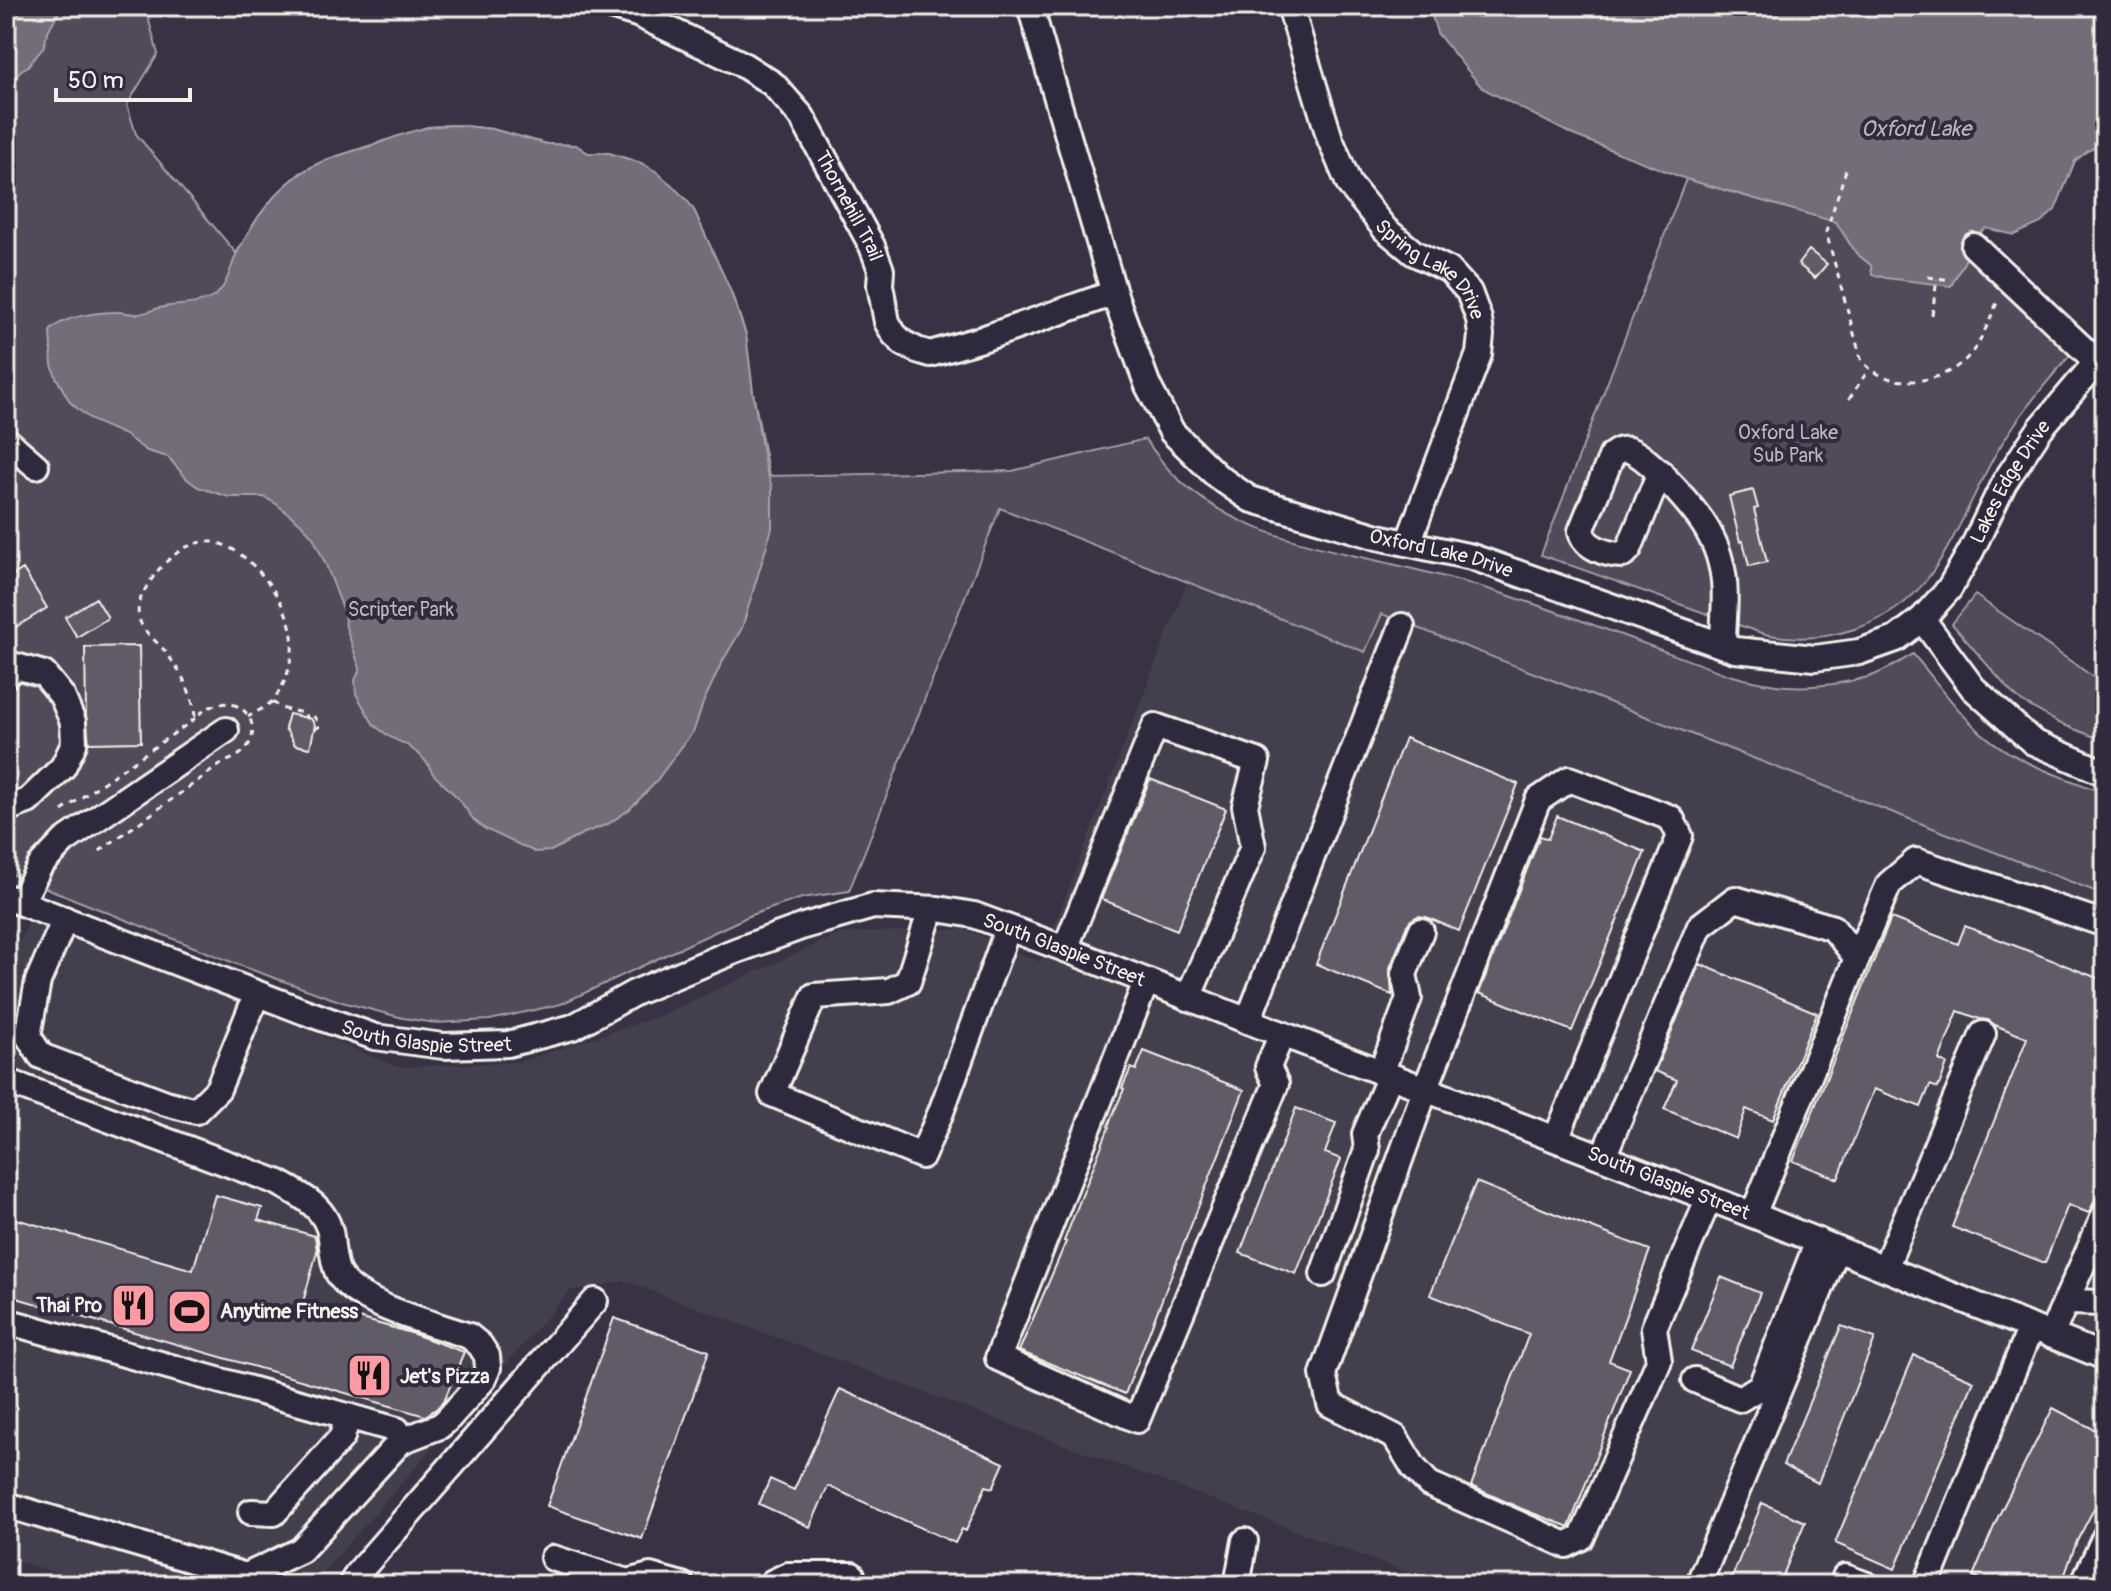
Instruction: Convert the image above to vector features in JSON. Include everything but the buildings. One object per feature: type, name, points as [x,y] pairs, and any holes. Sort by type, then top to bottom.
[{"type":"street","name":"Thornehill Trail","points":[[610,6],[637,14],[740,63],[773,84],[802,117],[872,246],[881,270],[880,285],[887,322],[903,343],[930,354],[1114,293]]},
{"type":"street","name":"Oxford Lake Drive","points":[[1030,6],[1114,293],[1148,386],[1172,432],[1217,476],[1250,499],[1378,537],[1472,557],[1735,650],[1815,658],[1859,652],[1896,639],[1922,619]]},
{"type":"street","name":"Spring Lake Drive","points":[[1290,6],[1330,139],[1349,184],[1385,229],[1414,253],[1449,270],[1469,292],[1479,319],[1479,354],[1408,543]]},
{"type":"street","points":[[1974,246],[2100,356]]},
{"type":"street","name":"Lakes Edge Drive","points":[[1922,619],[1949,589],[2004,483],[2040,429],[2100,356]]},
{"type":"street","points":[[6,440],[36,466]]},
{"type":"street","points":[[1660,472],[1701,519],[1711,536],[1724,580],[1723,645]]},
{"type":"street","points":[[1922,619],[1973,688],[2033,742],[2105,773]]},
{"type":"street","points":[[1248,1021],[1402,626]]},
{"type":"street","points":[[6,675],[16,666],[44,674],[62,696],[73,722],[74,744],[63,767],[28,801],[6,809]]},
{"type":"street","points":[[1065,949],[1155,726],[1257,761],[1245,806],[1253,847],[1188,998]]},
{"type":"street","points":[[13,900],[64,841],[226,730]]},
{"type":"street","points":[[1556,1139],[1680,836],[1671,818],[1569,779],[1538,800],[1425,1090],[1323,1374],[1330,1404],[1395,1437],[1414,1468],[1429,1484],[1566,1545],[1582,1537],[1659,1361],[1654,1328],[1709,1198]]},
{"type":"street","points":[[1753,1215],[1889,884],[1916,861],[2105,924]]},
{"type":"street","points":[[1603,1157],[1700,926],[1735,899],[1833,928],[1857,958]]},
{"type":"street","name":"South Glaspie Street","points":[[13,900],[375,1037],[443,1046],[508,1044],[573,1027],[634,993],[735,951],[873,906],[974,915],[1753,1215],[2105,1357]]},
{"type":"street","points":[[931,909],[908,982],[889,991],[814,996],[772,1094],[922,1156],[1008,928]]},
{"type":"street","points":[[65,919],[38,981],[30,1022],[28,1036],[41,1056],[166,1103],[196,1111],[218,1089],[257,994]]},
{"type":"street","points":[[1323,1274],[1367,1150],[1365,1134],[1409,998],[1404,974],[1421,931]]},
{"type":"street","points":[[1146,982],[998,1358],[1137,1420],[1276,1084],[1268,1067],[1282,1034]]},
{"type":"street","points":[[1885,1268],[1983,1034]]},
{"type":"street","points":[[6,1081],[277,1182],[303,1196],[320,1210],[330,1229],[337,1272],[348,1285],[369,1301],[469,1336],[487,1356],[488,1368],[483,1380],[440,1426],[401,1441],[301,1550],[245,1581],[6,1505]]},
{"type":"street","points":[[1926,1585],[2041,1331],[2066,1302],[2105,1214]]},
{"type":"street","points":[[1695,1380],[1740,1399],[1761,1386],[1828,1245]]},
{"type":"street","points":[[1701,1578],[1828,1245]]},
{"type":"street","points":[[351,1585],[357,1574],[595,1301]]},
{"type":"street","points":[[2066,1302],[2105,1303]]},
{"type":"street","points":[[6,1321],[397,1430],[401,1441]]},
{"type":"street","points":[[251,1512],[274,1513],[342,1437],[348,1416]]},
{"type":"street","points":[[2083,1585],[2105,1537]]},
{"type":"street","points":[[1237,1585],[1245,1541]]},
{"type":"street","points":[[553,1558],[627,1583],[650,1576],[682,1585]]},
{"type":"street","points":[[772,1585],[788,1575],[852,1575]]},
{"type":"path","points":[[1846,170],[1826,232],[1861,359],[1869,369],[1883,376],[1914,381],[1935,378],[1953,369],[1978,344],[2008,278]]},
{"type":"path","points":[[1928,277],[1952,280]]},
{"type":"path","points":[[1932,315],[1937,279]]},
{"type":"path","points":[[1849,399],[1869,369]]},
{"type":"path","points":[[195,717],[190,690],[139,619],[140,600],[148,585],[175,554],[190,545],[211,542],[231,548],[268,583],[282,607],[292,635],[290,663],[282,688],[272,702],[248,717]]},
{"type":"path","points":[[272,702],[284,709],[304,713],[307,718],[313,715],[320,726],[314,730]]},
{"type":"shaded area","points":[[1187,582],[1364,652],[1381,613],[2105,895],[2105,1585],[1441,1585],[625,1281],[570,1291],[312,1585],[97,1585],[6,1558],[6,972],[31,916],[398,1067],[519,1062],[657,1017],[841,933],[966,929],[1040,962]]},
{"type":"green space","name":"Scripter Park","points":[[6,6],[145,6],[158,54],[127,105],[136,134],[236,253],[274,197],[300,173],[325,160],[427,127],[456,125],[492,129],[547,144],[576,145],[588,153],[609,153],[641,163],[671,184],[694,210],[736,304],[746,335],[769,476],[1012,471],[1145,439],[1172,473],[1195,494],[1236,519],[1258,528],[1304,543],[1488,589],[1729,675],[1787,686],[1814,686],[1872,676],[1913,654],[1983,735],[2032,765],[2105,793],[2105,895],[1382,614],[1365,652],[1000,508],[849,891],[802,898],[751,915],[561,1004],[490,1020],[435,1023],[403,1018],[342,1002],[244,967],[6,872]]},
{"type":"green space","name":"Oxford Lake Sub Park","points":[[1686,179],[1836,222],[1856,253],[1871,265],[1951,285],[1980,233],[2084,340],[2007,435],[1928,578],[1895,610],[1875,621],[1832,635],[1786,637],[1764,634],[1541,555]]},
{"type":"green space","points":[[1975,595],[2105,685],[2105,741],[2059,723],[2010,691],[1952,624]]},
{"type":"water","points":[[6,6],[62,6],[48,31],[43,48],[20,71],[14,82],[6,83]]},
{"type":"water","name":"Oxford Lake","points":[[1429,6],[2105,6],[2105,142],[2075,161],[2055,210],[2041,223],[2014,235],[1986,228],[1980,233],[1951,286],[1886,278],[1872,274],[1871,265],[1856,253],[1836,222],[1686,179],[1573,135],[1482,88],[1437,33]]},
{"type":"water","points":[[456,125],[492,129],[547,144],[576,145],[588,153],[609,153],[641,163],[657,172],[686,199],[729,287],[746,335],[765,466],[772,487],[772,528],[742,628],[721,664],[694,730],[654,784],[630,809],[608,824],[551,851],[535,852],[485,829],[433,774],[421,756],[374,725],[356,694],[355,680],[360,669],[343,609],[313,537],[300,523],[264,497],[229,497],[198,487],[168,457],[147,451],[125,435],[93,421],[70,402],[52,365],[50,331],[63,322],[101,313],[142,313],[213,297],[225,283],[258,217],[283,188],[315,165],[404,134]]},
{"type":"place","name":"Thai Pro","points":[[133,1305]]},
{"type":"place","name":"Anytime Fitness","points":[[189,1311]]},
{"type":"place","name":"Jet's Pizza","points":[[369,1376]]}]
